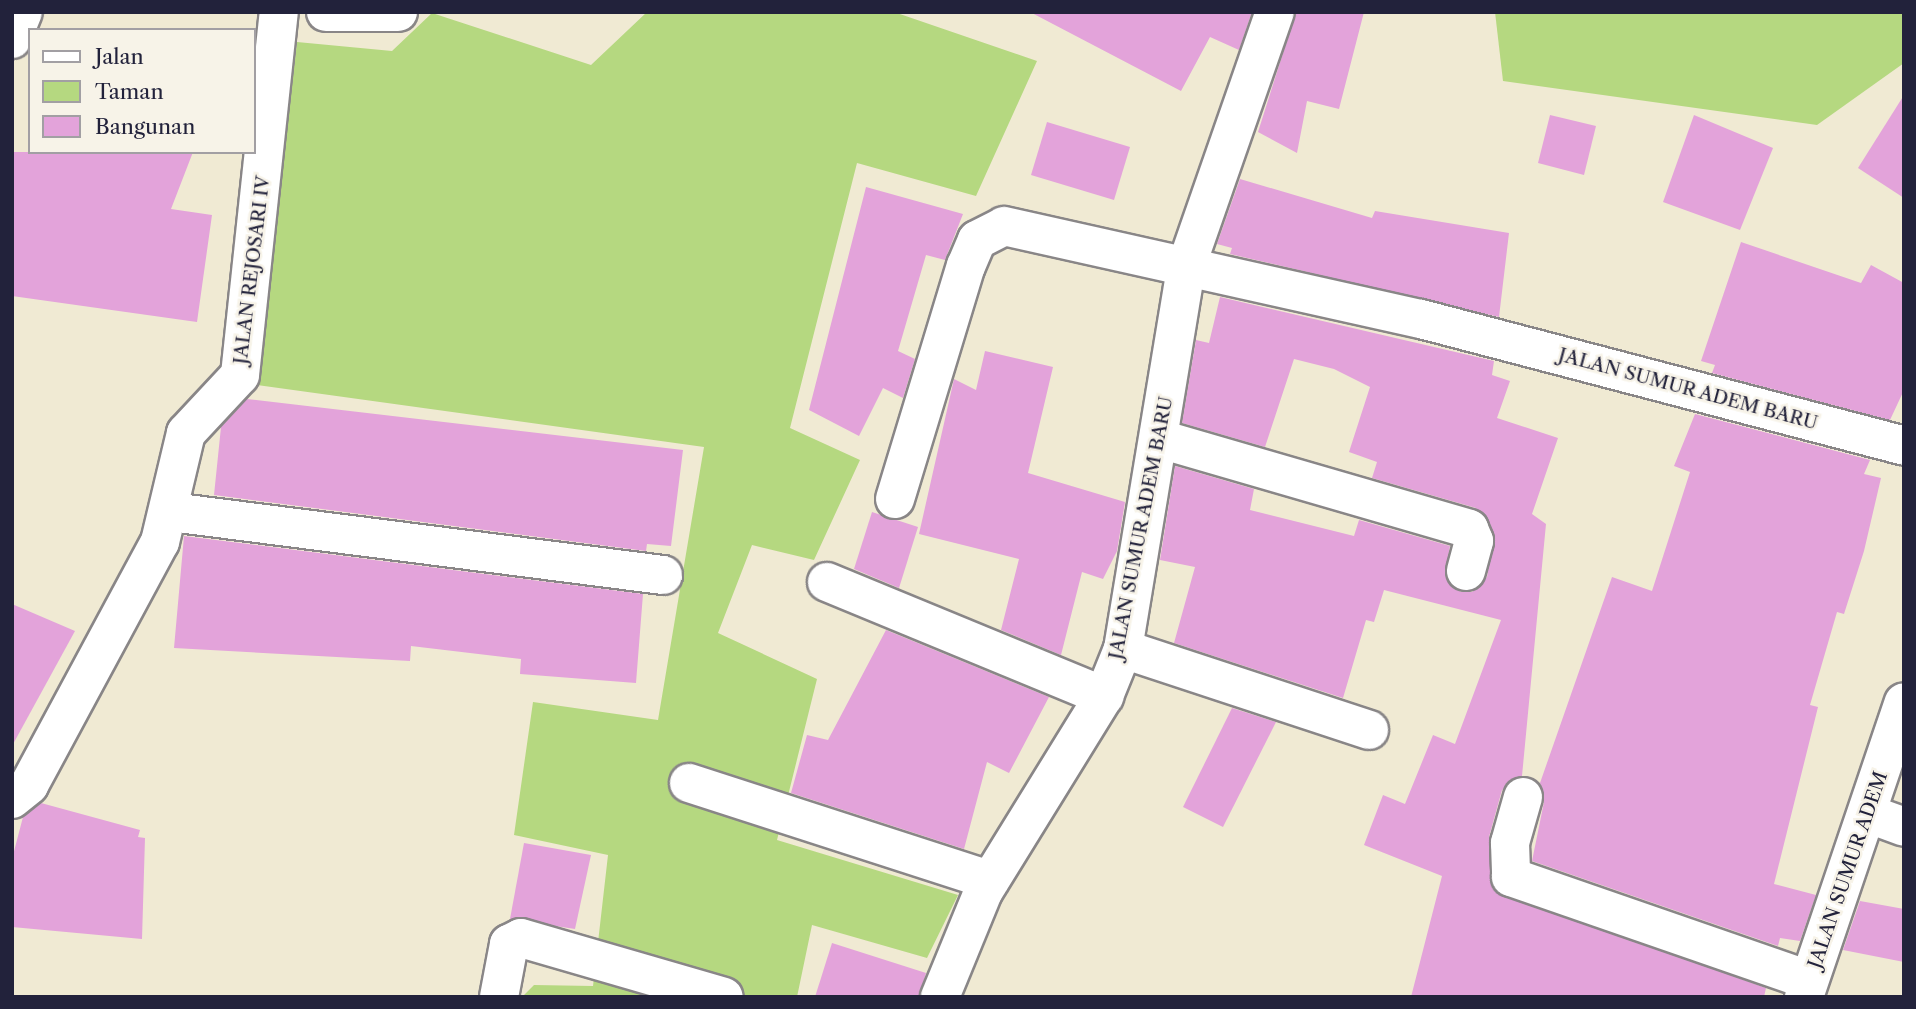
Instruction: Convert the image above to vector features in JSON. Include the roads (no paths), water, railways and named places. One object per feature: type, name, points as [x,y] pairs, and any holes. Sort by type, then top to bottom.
[{"type":"street","points":[[12,39],[23,12]]},
{"type":"street","name":"JALAN REJOSARI IV","points":[[12,799],[29,785],[171,512],[186,433],[240,374],[245,356],[279,12]]},
{"type":"street","points":[[326,12],[398,12]]},
{"type":"street","name":"JALAN SUMUR ADEM BARU","points":[[940,997],[990,880],[1104,696],[1122,649],[1160,439],[1186,267],[1275,12]]},
{"type":"street","points":[[895,499],[966,266],[990,229],[1026,229],[1186,267]]},
{"type":"street","name":"JALAN SUMUR ADEM BARU","points":[[1186,267],[1420,319],[1904,446]]},
{"type":"street","points":[[1160,439],[1469,530],[1474,541],[1466,571]]},
{"type":"street","points":[[171,512],[663,575]]},
{"type":"street","points":[[827,582],[1104,696]]},
{"type":"street","points":[[1122,649],[1369,730]]},
{"type":"street","name":"JALAN SUMUR ADEM","points":[[1806,988],[1886,820],[1904,702]]},
{"type":"street","points":[[690,783],[990,880]]},
{"type":"street","points":[[1523,797],[1510,843],[1511,877],[1806,988]]},
{"type":"street","points":[[499,997],[509,944],[525,938],[724,997]]}]
